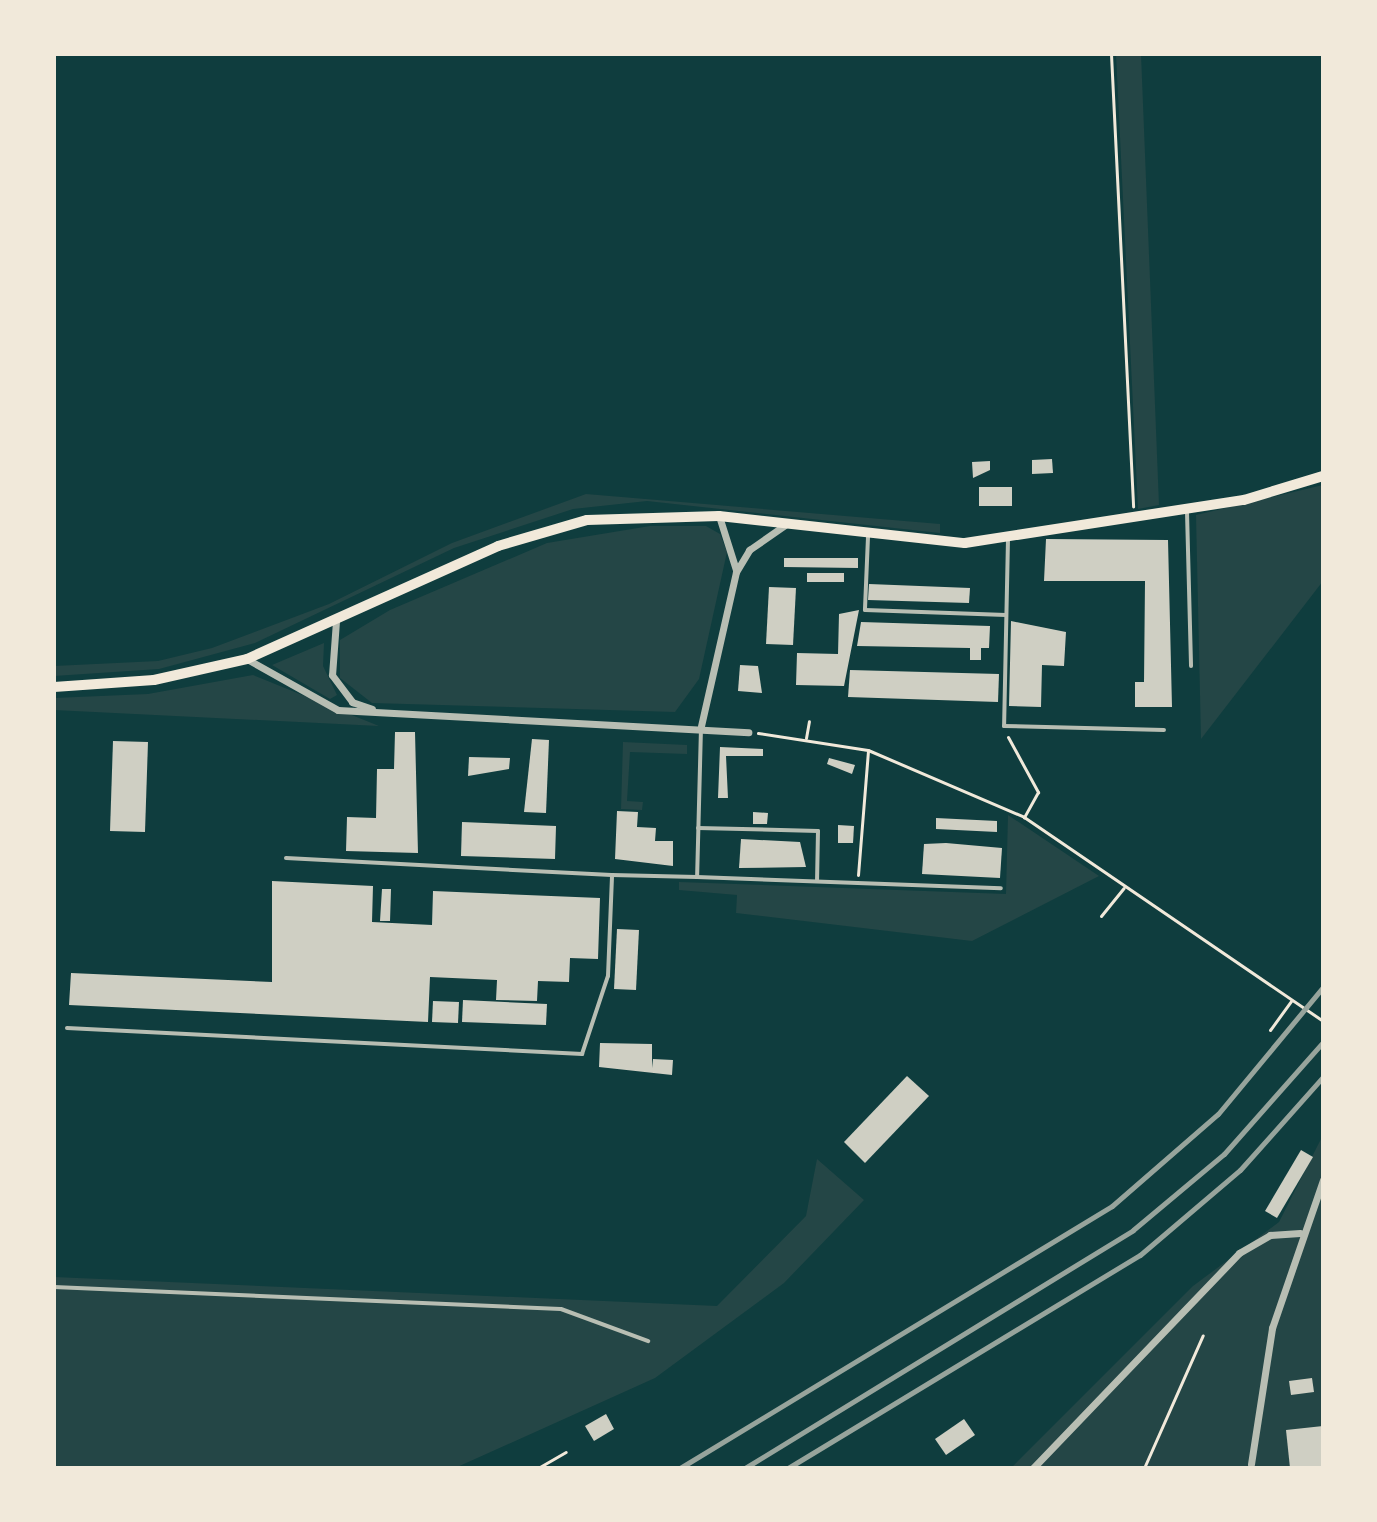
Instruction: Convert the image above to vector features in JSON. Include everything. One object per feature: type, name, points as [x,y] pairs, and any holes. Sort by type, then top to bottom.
[{"type":"main road","points":[[54,687],[154,680],[247,659],[557,527],[661,514],[719,516],[868,537],[1008,539],[1187,509],[1323,476]]},
{"type":"street","points":[[719,516],[736,572]]},
{"type":"street","points":[[701,726],[736,572],[749,550],[785,525]]},
{"type":"street","points":[[336,621],[332,675],[352,702],[380,711]]},
{"type":"street","points":[[247,659],[338,710],[701,726],[748,732]]},
{"type":"street","points":[[1250,1466],[1272,1328],[1300,1233],[1323,1180]]},
{"type":"street","points":[[1033,1468],[1051,1456],[1239,1253],[1270,1235],[1300,1233]]},
{"type":"lane","points":[[1187,509],[1191,666]]},
{"type":"lane","points":[[868,537],[865,610],[1006,615]]},
{"type":"lane","points":[[1008,539],[1004,726],[1164,730]]},
{"type":"lane","points":[[697,877],[701,726]]},
{"type":"lane","points":[[698,828],[818,831],[817,881]]},
{"type":"lane","points":[[286,858],[612,875],[1001,888]]},
{"type":"lane","points":[[67,1028],[582,1054],[608,976],[612,875]]},
{"type":"lane","points":[[54,1287],[561,1309],[648,1341]]},
{"type":"path","points":[[1111,54],[1134,519]]},
{"type":"path","points":[[806,738],[809,721]]},
{"type":"path","points":[[1004,726],[1038,792],[1024,817]]},
{"type":"path","points":[[748,732],[806,738],[868,750],[1024,817],[1123,889],[1323,1021]]},
{"type":"path","points":[[858,883],[868,750]]},
{"type":"path","points":[[1101,916],[1123,889]]},
{"type":"path","points":[[1270,1030],[1290,1002]]},
{"type":"path","points":[[1144,1468],[1203,1335]]},
{"type":"path","points":[[538,1468],[566,1452]]},
{"type":"shaded area","points":[[1116,54],[1141,54],[1159,505],[1138,509]]},
{"type":"shaded area","points":[[1323,485],[1323,581],[1201,739],[1196,515]]},
{"type":"shaded area","points":[[586,494],[940,524],[940,533],[647,501],[573,509],[454,548],[255,643],[159,669],[54,676],[54,666],[158,661],[212,648],[329,604],[452,543]]},
{"type":"shaded area","points":[[650,526],[706,526],[720,534],[727,552],[699,679],[675,712],[372,703],[340,678],[340,640],[390,610],[547,543]]},
{"type":"shaded area","points":[[324,643],[323,666],[337,695],[330,699],[272,665]]},
{"type":"shaded area","points":[[253,675],[379,726],[54,710],[54,698],[148,694]]},
{"type":"shaded area","points":[[623,742],[687,745],[687,754],[630,752],[627,801],[643,802],[642,810],[621,809]]},
{"type":"shaded area","points":[[1008,815],[1099,876],[972,941],[736,913],[737,895],[679,890],[679,882],[1006,894]]},
{"type":"shaded area","points":[[1323,1135],[1323,1468],[1011,1468],[1193,1286],[1279,1222]]},
{"type":"shaded area","points":[[817,1159],[864,1200],[784,1283],[655,1378],[455,1468],[54,1468],[54,1277],[717,1306],[806,1216]]},
{"type":"building","points":[[1052,459],[1053,473],[1032,474],[1032,460]]},
{"type":"building","points":[[990,461],[990,470],[973,478],[972,462]]},
{"type":"building","points":[[979,487],[1012,487],[1012,506],[979,506]]},
{"type":"building","points":[[1046,539],[1168,540],[1172,707],[1135,707],[1135,682],[1144,682],[1145,581],[1044,581]]},
{"type":"building","points":[[784,558],[858,558],[858,568],[784,567]]},
{"type":"building","points":[[807,573],[844,573],[844,582],[807,582]]},
{"type":"building","points":[[869,584],[970,588],[969,603],[868,600]]},
{"type":"building","points":[[769,587],[796,588],[793,645],[766,644]]},
{"type":"building","points":[[859,610],[844,686],[796,685],[797,653],[838,654],[839,614]]},
{"type":"building","points":[[1011,621],[1066,632],[1064,666],[1042,665],[1041,707],[1009,706]]},
{"type":"building","points":[[861,622],[990,626],[989,648],[981,648],[981,660],[970,660],[970,648],[857,646]]},
{"type":"building","points":[[740,665],[758,666],[762,693],[738,691]]},
{"type":"building","points":[[850,670],[999,674],[998,702],[848,697]]},
{"type":"building","points":[[395,732],[415,732],[418,853],[346,851],[347,817],[376,818],[377,769],[394,769]]},
{"type":"building","points":[[532,739],[549,740],[546,813],[524,812]]},
{"type":"building","points":[[113,741],[148,742],[145,832],[110,831]]},
{"type":"building","points":[[720,747],[763,749],[763,756],[726,756],[728,798],[718,798]]},
{"type":"building","points":[[469,757],[510,758],[509,769],[468,776]]},
{"type":"building","points":[[829,758],[855,765],[852,774],[827,764]]},
{"type":"building","points":[[617,811],[638,812],[637,827],[656,828],[655,841],[673,841],[673,866],[615,859]]},
{"type":"building","points":[[753,812],[768,813],[767,824],[753,824]]},
{"type":"building","points":[[936,818],[997,821],[997,832],[936,829]]},
{"type":"building","points":[[462,822],[556,826],[555,859],[461,856]]},
{"type":"building","points":[[838,825],[854,826],[853,843],[838,843]]},
{"type":"building","points":[[741,839],[800,842],[806,867],[739,868]]},
{"type":"building","points":[[924,844],[1002,848],[1000,878],[922,874]]},
{"type":"building","points":[[272,881],[373,886],[372,922],[432,925],[433,891],[600,898],[598,959],[570,958],[569,982],[538,981],[537,1001],[496,1000],[497,980],[430,977],[428,1022],[69,1005],[71,973],[272,982]]},
{"type":"building","points":[[382,889],[391,889],[390,921],[380,921]]},
{"type":"building","points":[[617,929],[639,930],[636,990],[614,989]]},
{"type":"building","points":[[463,1000],[547,1004],[546,1025],[462,1022]]},
{"type":"building","points":[[433,1001],[459,1002],[458,1023],[432,1022]]},
{"type":"building","points":[[600,1043],[652,1044],[652,1068],[653,1059],[673,1060],[672,1075],[599,1067]]},
{"type":"building","points":[[907,1076],[929,1096],[865,1163],[844,1142]]},
{"type":"building","points":[[1301,1150],[1313,1157],[1277,1218],[1265,1211]]},
{"type":"building","points":[[1312,1378],[1314,1392],[1291,1395],[1289,1381]]},
{"type":"building","points":[[606,1414],[614,1429],[594,1441],[585,1426]]},
{"type":"building","points":[[964,1419],[975,1435],[946,1455],[935,1439]]},
{"type":"building","points":[[1323,1426],[1323,1468],[1290,1468],[1286,1430]]},
{"type":"railway","points":[[680,1468],[1112,1206],[1218,1114],[1323,987]]},
{"type":"railway","points":[[745,1468],[1133,1230],[1224,1154],[1323,1042]]},
{"type":"railway","points":[[788,1468],[1140,1255],[1240,1170],[1323,1077]]}]
